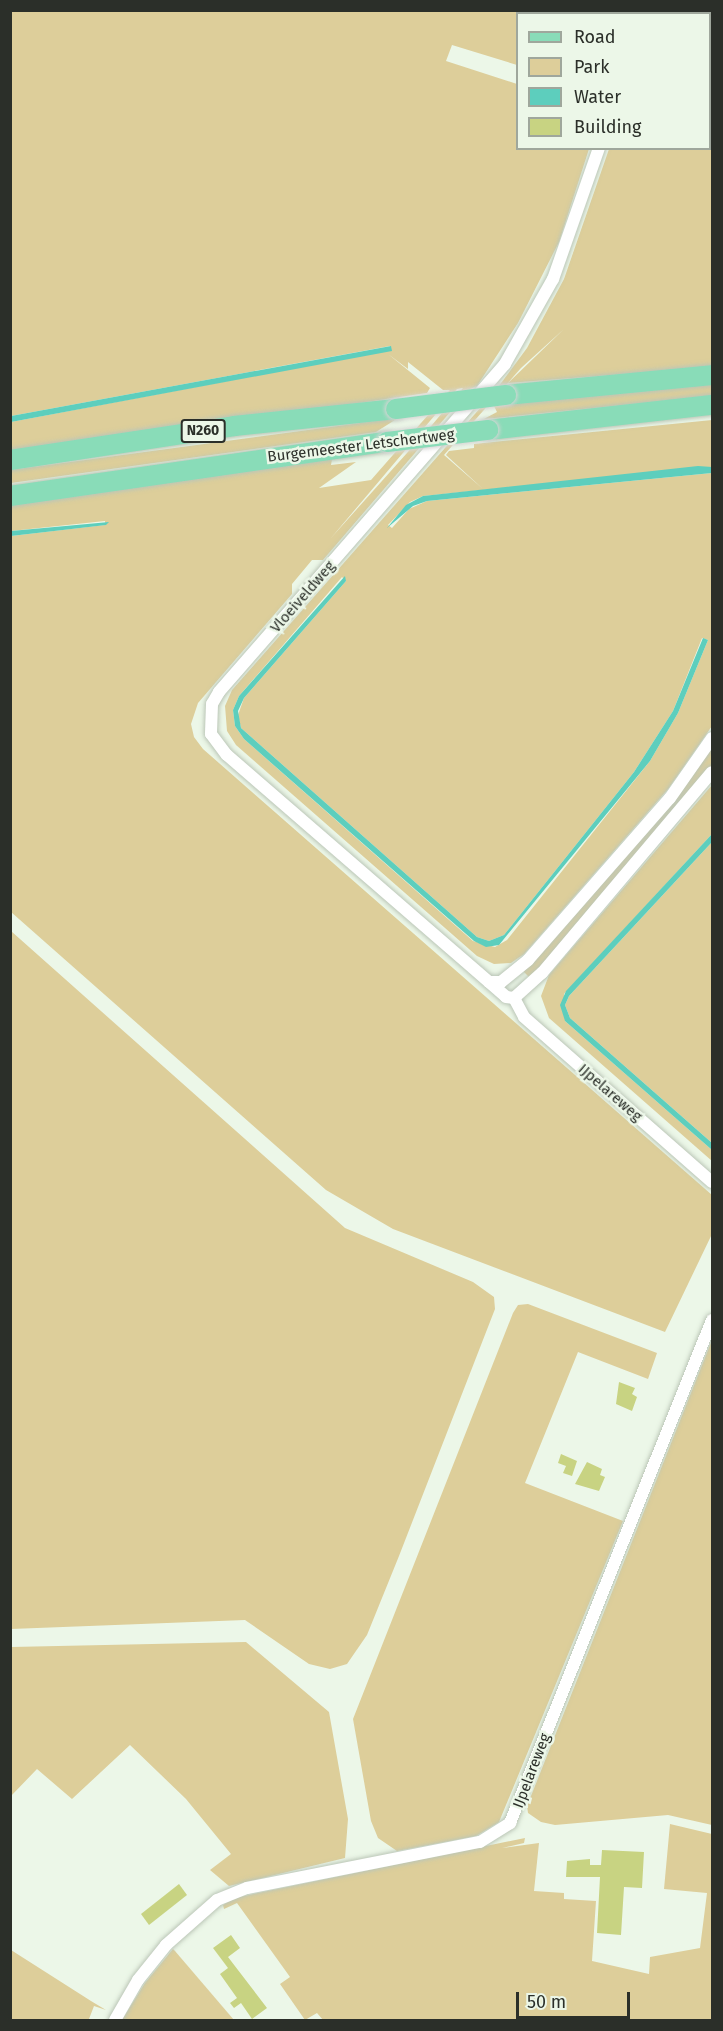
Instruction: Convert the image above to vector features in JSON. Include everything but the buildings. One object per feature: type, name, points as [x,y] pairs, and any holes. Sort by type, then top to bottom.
[{"type":"main road","name":"N260","points":[[10,460],[234,426],[506,395],[712,375]]},
{"type":"main road","name":"Burgemeester Letschertweg","points":[[10,496],[387,442],[712,405]]},
{"type":"street","name":"Vloeiveldweg","points":[[514,998],[489,982],[220,748],[211,734],[211,710],[219,692],[505,364],[553,279],[598,150]]},
{"type":"street","points":[[489,982],[501,982],[528,960],[670,798],[712,738]]},
{"type":"street","points":[[514,998],[542,973],[712,772]]},
{"type":"street","name":"IJpelareweg","points":[[514,998],[524,1017],[712,1182]]},
{"type":"street","name":"IJpelareweg","points":[[115,2020],[138,1980],[166,1945],[218,1900],[247,1888],[480,1842],[510,1822],[712,1320]]},
{"type":"green space","points":[[11,11],[635,11],[516,12],[516,65],[452,45],[446,61],[516,84],[516,150],[589,150],[559,242],[518,323],[477,386],[470,389],[323,560],[312,560],[292,584],[292,594],[198,703],[191,724],[194,737],[203,749],[712,1195],[712,1234],[665,1332],[393,1229],[326,1190],[11,912],[11,536],[105,525],[105,521],[11,531],[11,500],[332,459],[331,465],[356,462],[319,488],[371,480],[450,390],[443,390],[408,362],[408,369],[388,354],[430,388],[427,393],[11,454],[11,422],[391,350],[390,346],[11,416]],"holes":[[[463,388],[432,425],[331,538],[457,389]]]},
{"type":"green space","points":[[712,11],[712,367],[508,383],[564,329],[521,368],[444,455],[483,489],[446,455],[449,451],[474,448],[474,444],[712,420],[712,467],[423,496],[410,502],[388,525],[392,528],[409,509],[427,501],[712,473],[712,726],[668,789],[524,954],[511,963],[494,964],[477,956],[236,745],[227,731],[225,706],[232,690],[496,390],[527,348],[564,279],[609,150],[711,150],[711,12],[654,12]],"holes":[[[342,577],[346,581],[244,698],[238,715],[241,728],[477,937],[489,941],[504,935],[634,772],[673,711],[702,638],[708,640],[678,713],[650,761],[507,940],[495,947],[473,941],[244,739],[235,726],[233,710],[239,696]]]},
{"type":"green space","points":[[712,383],[712,396],[484,419],[497,412],[494,406]]},
{"type":"green space","points":[[398,418],[376,432],[11,483],[11,470]]},
{"type":"green space","points":[[712,746],[712,767],[531,979],[523,971]]},
{"type":"green space","points":[[712,785],[712,834],[564,994],[565,1021],[712,1150],[712,1161],[549,1018],[541,996],[549,975]]},
{"type":"green space","points":[[712,842],[712,1143],[570,1018],[565,1005],[569,996]]},
{"type":"green space","points":[[11,931],[345,1228],[473,1282],[494,1297],[495,1309],[399,1556],[367,1635],[347,1664],[330,1669],[309,1664],[245,1620],[11,1629]]},
{"type":"green space","points":[[528,1304],[657,1353],[648,1379],[578,1352],[525,1483],[623,1521],[499,1822],[476,1836],[397,1851],[378,1838],[371,1821],[353,1719],[513,1313],[518,1305]]},
{"type":"green space","points":[[712,1340],[712,1825],[668,1815],[555,1825],[541,1822],[528,1813],[527,1806]]},
{"type":"green space","points":[[246,1642],[329,1712],[348,1819],[345,1858],[229,1886],[210,1870],[231,1854],[186,1799],[130,1745],[72,1799],[37,1769],[11,1796],[11,1647]]},
{"type":"green space","points":[[670,1824],[712,1834],[712,2020],[323,2020],[317,2013],[305,2020],[280,1984],[290,1977],[237,1903],[224,1909],[223,1905],[235,1898],[525,1838],[524,1843],[502,1848],[539,1843],[534,1891],[564,1893],[564,1899],[596,1901],[592,1961],[649,1974],[650,1957],[700,1948],[707,1893],[664,1889]]},
{"type":"green space","points":[[173,1949],[234,2020],[122,2020],[145,1983]]},
{"type":"green space","points":[[11,1950],[106,2010],[94,2006],[89,2019],[91,2020],[11,2020]]},
{"type":"water","points":[[391,346],[392,351],[11,422],[11,416]]},
{"type":"water","points":[[698,466],[712,467],[712,473],[427,501],[413,506],[387,528],[406,505],[423,496]]},
{"type":"water","points":[[109,522],[106,525],[11,536],[11,531]]},
{"type":"water","points":[[345,576],[346,581],[244,698],[238,711],[241,728],[477,937],[489,941],[504,935],[634,772],[673,711],[703,638],[708,640],[678,713],[650,761],[499,945],[486,947],[474,941],[244,739],[235,726],[233,710],[239,696]]},
{"type":"water","points":[[712,834],[712,842],[569,996],[565,1005],[570,1018],[712,1143],[712,1150],[565,1021],[560,1005],[566,991]]}]
